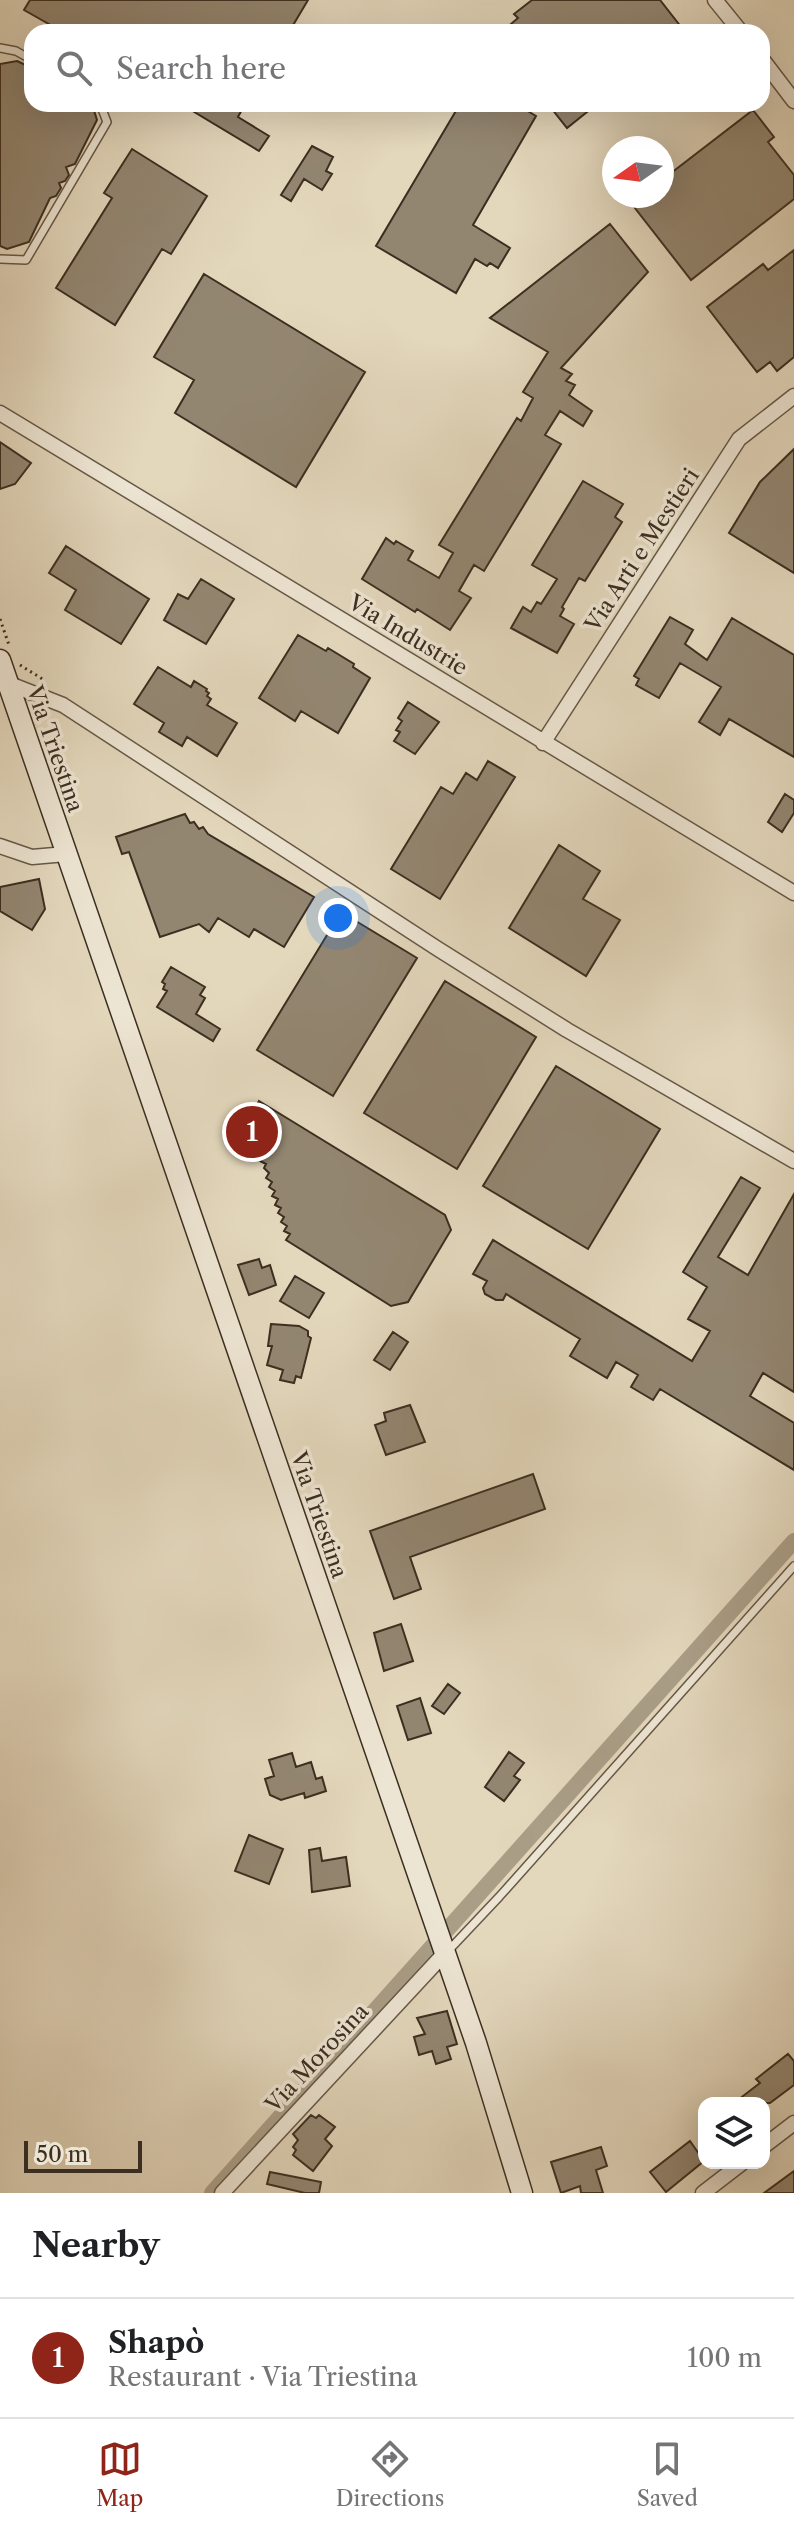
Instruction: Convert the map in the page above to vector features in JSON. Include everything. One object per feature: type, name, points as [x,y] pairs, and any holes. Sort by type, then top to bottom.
[{"type":"main road","name":"Via Triestina","points":[[0,660],[476,2043],[522,2193]]},
{"type":"street","points":[[715,0],[734,24]]},
{"type":"street","points":[[770,70],[794,101]]},
{"type":"street","name":"Via Arti e Mestieri","points":[[543,743],[739,439],[794,396]]},
{"type":"street","name":"Via Industrie","points":[[0,413],[794,893]]},
{"type":"street","points":[[7,683],[63,705],[515,998],[794,1161]]},
{"type":"street","points":[[0,846],[32,857],[66,854]]},
{"type":"street","name":"Via Morosina","points":[[222,2193],[443,1950]]},
{"type":"street","points":[[770,2141],[794,2123]]},
{"type":"street","points":[[703,2193],[734,2169]]},
{"type":"lane","points":[[0,48],[24,56]]},
{"type":"lane","points":[[0,259],[26,260],[107,122],[103,112]]},
{"type":"lane","points":[[443,1950],[499,1897],[794,1566]]},
{"type":"building","points":[[30,0],[308,0],[294,24],[49,24],[24,10]]},
{"type":"building","points":[[532,0],[660,0],[679,24],[511,24],[518,18],[514,14]]},
{"type":"building","points":[[17,61],[24,64],[24,112],[94,112],[97,120],[75,164],[66,167],[69,175],[59,183],[61,188],[56,196],[50,198],[29,242],[7,249],[0,246],[0,64]]},
{"type":"building","points":[[194,112],[241,112],[238,117],[269,136],[259,151]]},
{"type":"building","points":[[455,112],[529,112],[536,116],[473,225],[510,248],[498,268],[475,259],[456,293],[376,246]]},
{"type":"building","points":[[554,112],[587,112],[567,128]]},
{"type":"building","points":[[750,112],[755,112],[774,137],[768,142],[794,175],[794,199],[691,280],[635,208],[674,208],[674,171]]},
{"type":"building","points":[[312,146],[333,157],[326,171],[332,174],[322,190],[304,179],[291,201],[281,195]]},
{"type":"building","points":[[132,149],[207,196],[171,254],[162,249],[115,325],[56,288],[112,198],[104,193]]},
{"type":"building","points":[[610,224],[648,272],[561,368],[572,374],[566,381],[575,385],[569,395],[592,411],[583,426],[560,411],[545,435],[561,444],[484,571],[474,565],[459,591],[471,598],[450,630],[362,579],[386,538],[413,551],[408,560],[439,578],[453,553],[439,545],[517,418],[521,421],[533,398],[523,392],[548,352],[490,318]]},
{"type":"building","points":[[794,250],[794,357],[777,371],[770,362],[757,372],[707,307],[763,264],[768,270]]},
{"type":"building","points":[[204,274],[365,372],[296,487],[175,413],[194,380],[154,357]]},
{"type":"building","points":[[0,442],[31,463],[15,484],[0,489]]},
{"type":"building","points":[[794,449],[794,573],[729,533],[760,482]]},
{"type":"building","points":[[583,481],[623,504],[615,517],[622,522],[585,581],[579,578],[562,607],[560,616],[574,624],[557,653],[511,628],[523,607],[531,612],[537,602],[541,604],[557,579],[532,565]]},
{"type":"building","points":[[66,546],[149,599],[121,644],[65,610],[76,590],[49,573]]},
{"type":"building","points":[[201,579],[234,599],[206,644],[164,620],[178,594],[188,599]]},
{"type":"building","points":[[670,617],[693,630],[685,644],[707,660],[732,618],[794,655],[794,757],[729,719],[720,735],[699,722],[721,687],[680,663],[659,698],[636,685],[639,679],[634,676]]},
{"type":"building","points":[[298,635],[326,651],[328,648],[370,678],[338,733],[301,711],[295,721],[259,698]]},
{"type":"building","points":[[158,667],[191,687],[194,681],[207,689],[207,696],[211,699],[207,705],[237,723],[217,756],[187,737],[182,746],[159,732],[164,723],[134,704]]},
{"type":"building","points":[[408,702],[439,722],[415,754],[394,741],[402,721],[398,718]]},
{"type":"building","points":[[488,761],[515,777],[440,899],[391,869],[441,787],[453,794],[466,773],[477,780]]},
{"type":"building","points":[[785,794],[794,800],[794,813],[782,832],[768,822]]},
{"type":"building","points":[[185,814],[190,823],[194,822],[199,829],[203,827],[208,834],[314,897],[284,947],[254,929],[249,937],[218,918],[209,932],[199,924],[160,937],[129,852],[122,854],[116,837]]},
{"type":"building","points":[[559,845],[600,871],[583,899],[620,920],[586,976],[509,928]]},
{"type":"building","points":[[39,879],[45,909],[32,930],[0,911],[0,887]]},
{"type":"building","points":[[341,912],[417,958],[333,1096],[257,1050]]},
{"type":"building","points":[[171,967],[205,987],[200,995],[205,998],[196,1014],[220,1029],[213,1041],[157,1007],[167,991],[163,989],[165,984],[162,982]]},
{"type":"building","points":[[445,981],[536,1037],[457,1169],[364,1113]]},
{"type":"building","points":[[556,1066],[660,1129],[588,1249],[483,1186]]},
{"type":"building","points":[[259,1101],[445,1215],[451,1230],[408,1302],[391,1306],[286,1240],[290,1234],[284,1231],[287,1226],[281,1222],[284,1217],[278,1213],[281,1208],[275,1205],[278,1199],[272,1196],[275,1191],[269,1187],[272,1182],[266,1178],[269,1173],[264,1168],[266,1164],[260,1161],[266,1148],[241,1133]]},
{"type":"building","points":[[741,1177],[760,1188],[718,1257],[748,1275],[794,1194],[794,1392],[763,1373],[750,1396],[794,1423],[794,1470],[660,1389],[653,1400],[631,1387],[638,1375],[616,1362],[607,1378],[570,1356],[580,1339],[506,1294],[503,1300],[496,1300],[485,1294],[483,1288],[487,1281],[473,1274],[493,1240],[692,1361],[710,1331],[688,1319],[707,1287],[683,1272]]},
{"type":"building","points":[[259,1259],[262,1268],[270,1265],[276,1285],[249,1295],[238,1265]]},
{"type":"building","points":[[295,1276],[324,1293],[309,1318],[280,1301]]},
{"type":"building","points":[[271,1324],[299,1326],[308,1331],[311,1338],[301,1378],[296,1376],[294,1383],[280,1380],[283,1370],[267,1365],[272,1346],[268,1346]]},
{"type":"building","points":[[393,1332],[408,1342],[390,1370],[374,1360]]},
{"type":"building","points":[[410,1405],[425,1442],[386,1455],[375,1425],[386,1421],[384,1413]]},
{"type":"building","points":[[533,1474],[545,1509],[410,1557],[421,1589],[394,1599],[370,1531]]},
{"type":"building","points":[[401,1624],[413,1661],[384,1671],[374,1633]]},
{"type":"building","points":[[448,1684],[460,1693],[444,1714],[432,1706]]},
{"type":"building","points":[[420,1698],[431,1733],[408,1740],[397,1706]]},
{"type":"building","points":[[509,1752],[524,1763],[514,1776],[520,1780],[504,1801],[485,1787]]},
{"type":"building","points":[[292,1753],[296,1767],[311,1762],[316,1779],[322,1777],[326,1791],[305,1798],[304,1793],[281,1800],[270,1795],[265,1779],[274,1776],[269,1760]]},
{"type":"building","points":[[249,1835],[283,1849],[269,1884],[235,1871]]},
{"type":"building","points":[[320,1848],[322,1861],[346,1857],[350,1886],[312,1892],[309,1850]]},
{"type":"building","points":[[447,2011],[457,2044],[447,2047],[451,2059],[436,2064],[432,2051],[419,2055],[414,2037],[425,2034],[417,2018]]},
{"type":"building","points":[[788,2054],[794,2061],[794,2085],[770,2103],[770,2097],[742,2097],[760,2083],[756,2079]]},
{"type":"building","points":[[311,2115],[316,2118],[319,2115],[335,2127],[325,2139],[332,2146],[313,2171],[293,2155],[296,2150],[293,2147],[298,2140],[293,2134]]},
{"type":"building","points":[[690,2141],[698,2152],[698,2166],[666,2192],[650,2172]]},
{"type":"building","points":[[601,2147],[607,2166],[596,2170],[603,2193],[581,2193],[580,2186],[561,2193],[551,2162]]},
{"type":"building","points":[[794,2171],[794,2193],[764,2193]]},
{"type":"building","points":[[270,2172],[321,2182],[319,2193],[267,2184]]},
{"type":"waterway","points":[[212,2193],[794,1541]]},
{"type":"place","name":"Shapò","points":[[252,1132]]}]
